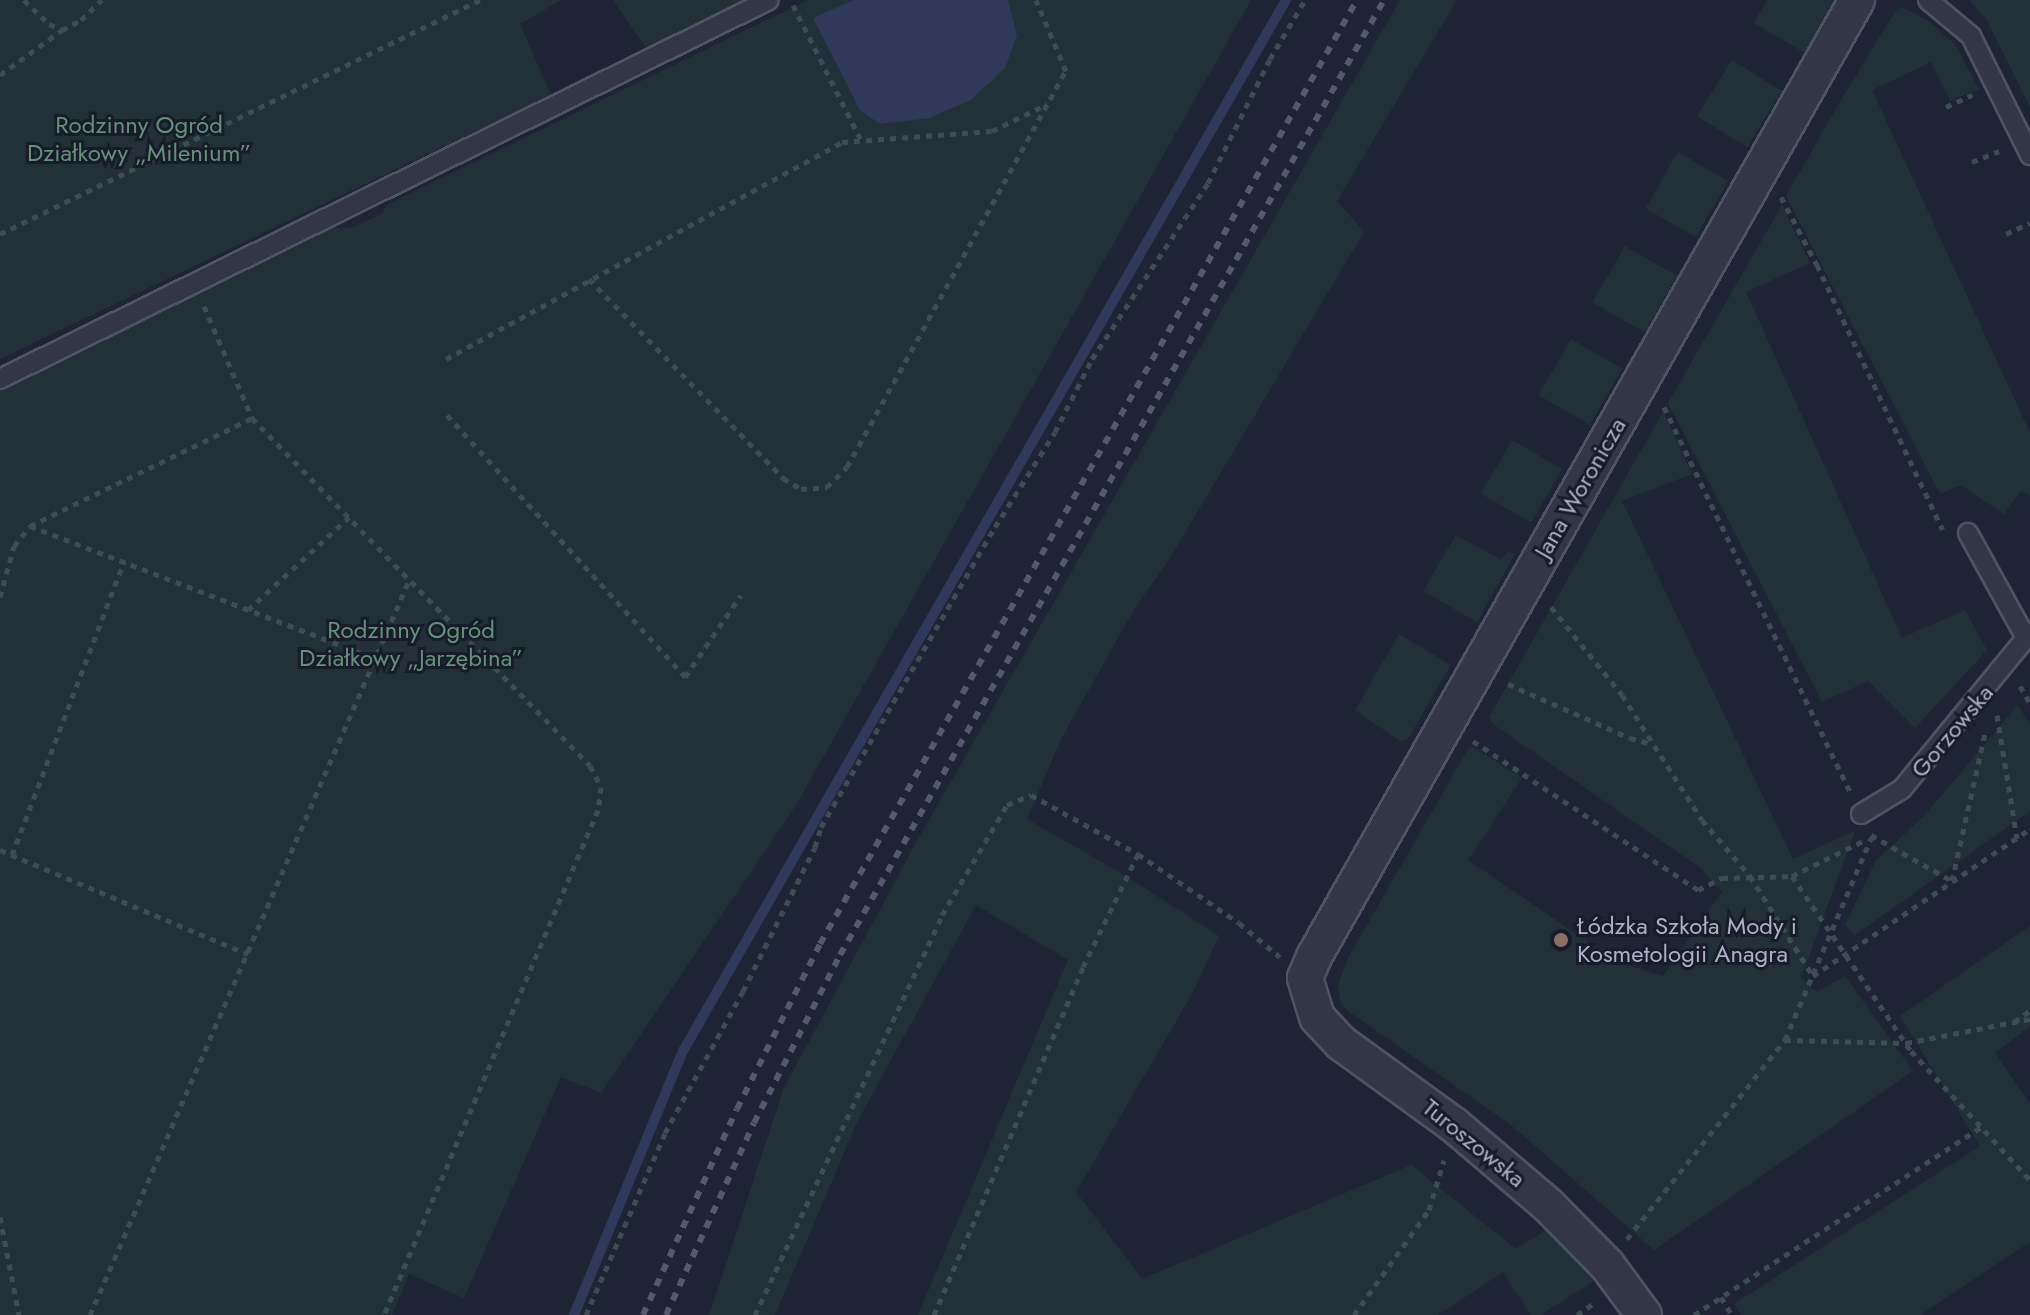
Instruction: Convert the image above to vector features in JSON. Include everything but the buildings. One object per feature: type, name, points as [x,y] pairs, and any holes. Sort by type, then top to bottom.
[{"type":"street","name":"Jana Woronicza","points":[[1305,978],[1315,955],[1857,0]]},
{"type":"street","name":"Turoszowska","points":[[1305,978],[1317,1017],[1341,1043],[1454,1125],[1548,1205],[1607,1265],[1644,1315]]},
{"type":"lane","points":[[0,379],[769,0]]},
{"type":"lane","points":[[1928,0],[1971,36],[2030,155]]},
{"type":"lane","points":[[1968,533],[2028,636]]},
{"type":"lane","name":"Gorzowska","points":[[1861,814],[1902,789],[2028,636]]},
{"type":"path","points":[[24,0],[49,24],[62,30]]},
{"type":"path","points":[[0,75],[62,30],[81,20],[102,0]]},
{"type":"path","points":[[0,234],[480,0]]},
{"type":"path","points":[[790,0],[861,140]]},
{"type":"path","points":[[589,279],[783,478],[801,489],[827,487],[847,467],[1066,71],[1036,0]]},
{"type":"path","points":[[586,1315],[665,1133],[753,970],[821,827],[995,527],[1055,432],[1092,359],[1208,183],[1270,59],[1305,0]]},
{"type":"path","points":[[1946,107],[1984,90]]},
{"type":"path","points":[[446,359],[842,142],[992,131],[1048,104]]},
{"type":"path","points":[[1972,162],[2011,145]]},
{"type":"path","points":[[1773,210],[1781,197],[1817,265],[1945,535]]},
{"type":"path","points":[[2006,234],[2030,223]]},
{"type":"path","points":[[204,306],[252,418],[349,517],[408,583],[590,766],[601,787],[601,798],[384,1315]]},
{"type":"path","points":[[1654,415],[1662,402],[1871,837],[1952,881]]},
{"type":"path","points":[[447,415],[685,677],[741,595]]},
{"type":"path","points":[[0,597],[14,546],[30,526],[252,418]]},
{"type":"path","points":[[248,610],[349,517]]},
{"type":"path","points":[[30,526],[376,659]]},
{"type":"path","points":[[12,855],[124,562]]},
{"type":"path","points":[[90,1315],[408,583]]},
{"type":"path","points":[[1540,616],[1547,603],[1622,695],[1702,820],[1750,876],[1813,976]]},
{"type":"path","points":[[2002,671],[2030,703]]},
{"type":"path","points":[[2002,671],[1997,723],[2017,838]]},
{"type":"path","points":[[1952,881],[2002,671]]},
{"type":"path","points":[[1502,681],[1630,738],[1654,744]]},
{"type":"path","points":[[1461,752],[1476,727]]},
{"type":"path","points":[[1469,739],[1698,890],[1722,878],[1792,876],[1871,837]]},
{"type":"path","points":[[755,1315],[942,915],[1007,805],[1031,795],[1138,854],[1239,923],[1305,978]]},
{"type":"path","points":[[1813,976],[2030,829]]},
{"type":"path","points":[[1607,1265],[1785,1040],[1871,837]]},
{"type":"path","points":[[0,850],[248,954]]},
{"type":"path","points":[[934,1315],[1083,967],[1138,854]]},
{"type":"path","points":[[1792,876],[1906,1043],[2030,1180]]},
{"type":"path","points":[[2013,1023],[2030,1011]]},
{"type":"path","points":[[1785,1040],[1906,1043],[2030,1019]]},
{"type":"path","points":[[1354,1315],[1429,1210],[1454,1125]]},
{"type":"path","points":[[1694,1315],[1981,1127]]},
{"type":"path","points":[[0,1217],[19,1315]]},
{"type":"path","points":[[1721,1297],[1732,1315]]},
{"type":"green space","name":"Rodzinny Ogród Działkowy „Milenium”","points":[[0,0],[561,0],[520,24],[551,95],[0,359]]},
{"type":"green space","points":[[613,0],[742,0],[646,48]]},
{"type":"green space","name":"Rodzinny Ogród Działkowy „Jarzębina”","points":[[808,0],[1251,0],[796,805],[601,1093],[561,1077],[464,1298],[409,1274],[392,1315],[0,1315],[0,390],[294,245],[335,227],[350,228],[382,214],[388,204]]},
{"type":"green space","points":[[1400,0],[1457,0],[1337,201],[1364,232],[1165,566],[1136,606],[1061,739],[1027,819],[1126,876],[1219,936],[1192,994],[1076,1192],[1142,1279],[1411,1165],[1516,1249],[1546,1230],[1576,1257],[1594,1281],[1540,1315],[1531,1315],[1503,1272],[1438,1315],[918,1315],[1068,960],[976,905],[857,1122],[775,1315],[709,1315],[784,1088],[918,839]]},
{"type":"green space","points":[[1767,0],[1835,0],[1805,53],[1754,23]]},
{"type":"green space","points":[[1969,0],[2030,0],[2030,107],[1987,20]]},
{"type":"green space","points":[[1902,7],[1930,22],[1955,44],[1979,89],[1950,101],[1931,62],[1872,90],[2030,433],[2030,496],[2021,491],[2004,514],[1961,485],[1940,494],[1786,196],[1845,93],[1897,9]]},
{"type":"green space","points":[[1732,60],[1782,91],[1747,147],[1697,116]]},
{"type":"green space","points":[[1678,152],[1728,181],[1696,237],[1646,208]]},
{"type":"green space","points":[[1782,205],[1810,263],[1746,292],[1902,638],[1965,610],[1987,650],[1915,728],[1868,681],[1822,702],[1668,403]]},
{"type":"green space","points":[[1625,246],[1677,276],[1644,332],[1592,302]]},
{"type":"green space","points":[[1571,339],[1622,368],[1590,425],[1538,395]]},
{"type":"green space","points":[[1663,412],[1692,474],[1622,501],[1793,859],[1855,831],[1801,978],[1817,992],[1845,976],[1913,1071],[1654,1250],[1511,1125],[1348,1011],[1340,1001],[1338,986],[1347,960],[1468,749],[1473,747],[1522,778],[1468,860],[1617,962],[1663,976],[1722,892],[1702,869],[1493,724],[1489,717]]},
{"type":"green space","points":[[1512,440],[1562,469],[1531,523],[1481,494]]},
{"type":"green space","points":[[1456,535],[1501,560],[1507,552],[1515,554],[1477,622],[1423,591]]},
{"type":"green space","points":[[1399,634],[1451,665],[1408,739],[1400,741],[1355,710]]},
{"type":"green space","points":[[2018,705],[2030,725],[2030,811],[1855,935],[1845,925],[1876,860],[1924,816]]},
{"type":"green space","points":[[2030,926],[2030,1026],[1995,1053],[2030,1104],[2030,1242],[1920,1315],[1741,1315],[1734,1304],[1980,1146],[1900,1016]]},
{"type":"water","points":[[854,0],[1008,0],[1017,36],[1005,68],[971,100],[929,118],[880,124],[860,110],[813,18]]},
{"type":"waterway","points":[[574,1315],[683,1051],[1286,0]]},
{"type":"railway","points":[[643,1315],[737,1109],[820,944],[1357,0]]},
{"type":"railway","points":[[666,1315],[754,1123],[840,955],[1384,0]]},
{"type":"place","name":"Łódzka Szkoła Mody i Kosmetologii Anagra","points":[[1561,940]]}]
